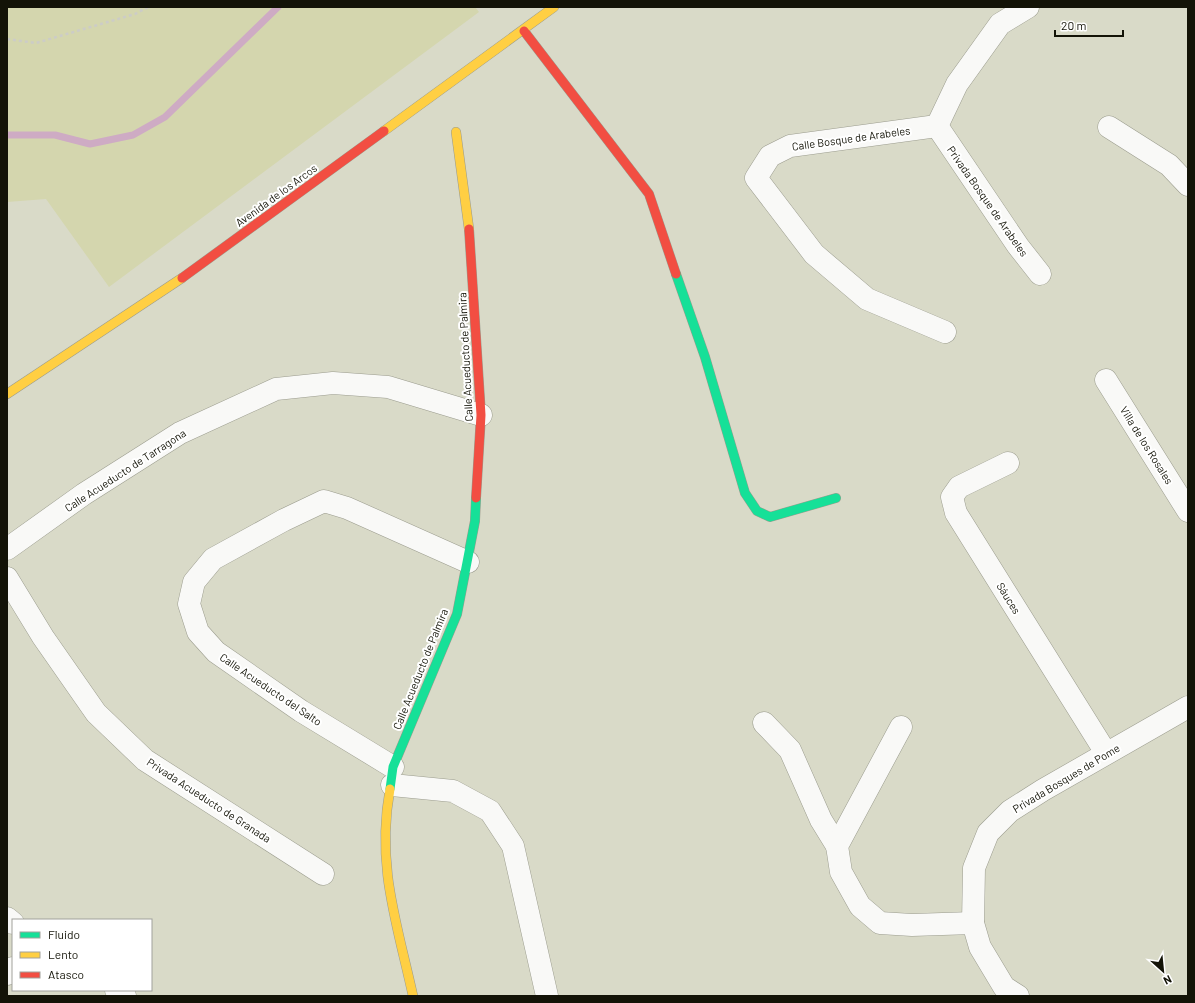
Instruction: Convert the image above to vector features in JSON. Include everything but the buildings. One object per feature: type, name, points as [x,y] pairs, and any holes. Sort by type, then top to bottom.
[{"type":"street","name":"Avenida de los Arcos","points":[[7,394],[184,277],[524,31],[554,7]]},
{"type":"street","points":[[937,126],[957,84],[1000,24],[1028,7]]},
{"type":"street","points":[[524,31],[650,194],[705,357],[745,493],[756,511],[770,517],[836,498]]},
{"type":"street","name":"Privada Bosque de Arabeles","points":[[937,126],[1018,246],[1040,274]]},
{"type":"street","name":"Calle Bosque de Arabeles","points":[[937,126],[790,146],[770,156],[756,178],[814,254],[867,299],[945,332]]},
{"type":"street","points":[[1109,127],[1169,165],[1188,185]]},
{"type":"street","name":"Calle Acueducto de Palmira","points":[[413,996],[387,878],[385,824],[393,776],[457,614],[476,521],[481,415],[469,231],[456,132]]},
{"type":"street","name":"Villa de los Rosales","points":[[1106,380],[1188,511]]},
{"type":"street","name":"Calle Acueducto de Tarragona","points":[[7,549],[84,494],[180,433],[276,389],[333,383],[388,387],[481,415]]},
{"type":"street","name":"Sáuces","points":[[1008,463],[959,487],[952,497],[956,513],[1106,753]]},
{"type":"street","name":"Calle Acueducto del Salto","points":[[393,776],[216,652],[198,632],[189,604],[194,582],[213,559],[284,520],[324,501],[347,508],[468,562]]},
{"type":"street","name":"Privada Acueducto de Granada","points":[[7,578],[43,638],[96,713],[145,760],[323,874]]},
{"type":"street","name":"Privada Bosques de Pome","points":[[1011,992],[980,947],[973,923],[974,868],[988,833],[1010,811],[1106,753],[1188,707]]},
{"type":"street","points":[[764,723],[790,750],[821,820],[837,846],[841,872],[860,906],[880,923],[912,925],[973,923]]},
{"type":"street","points":[[837,846],[901,727]]},
{"type":"street","points":[[393,776],[453,791],[490,811],[513,846],[547,996]]},
{"type":"path","points":[[7,39],[36,43],[135,14],[148,7]]},
{"type":"green space","points":[[7,7],[475,7],[479,12],[109,287],[46,199],[7,202]]},
{"type":"waterway","points":[[7,135],[55,135],[90,144],[133,135],[165,117],[278,7]]},
{"type":"traffic: fast","points":[[676,274],[705,357],[745,493],[757,511],[770,517],[836,498]]},
{"type":"traffic: fast","points":[[390,789],[393,767],[457,614],[475,521],[476,498]]},
{"type":"traffic: slow","points":[[384,131],[554,7]]},
{"type":"traffic: slow","points":[[456,132],[469,229]]},
{"type":"traffic: slow","points":[[7,394],[182,278]]},
{"type":"traffic: slow","points":[[390,789],[386,817],[385,843],[387,869],[390,894],[413,996]]},
{"type":"traffic: jam","points":[[524,31],[649,194],[676,274]]},
{"type":"traffic: jam","points":[[182,278],[384,131]]},
{"type":"traffic: jam","points":[[469,229],[481,415],[476,498]]}]
